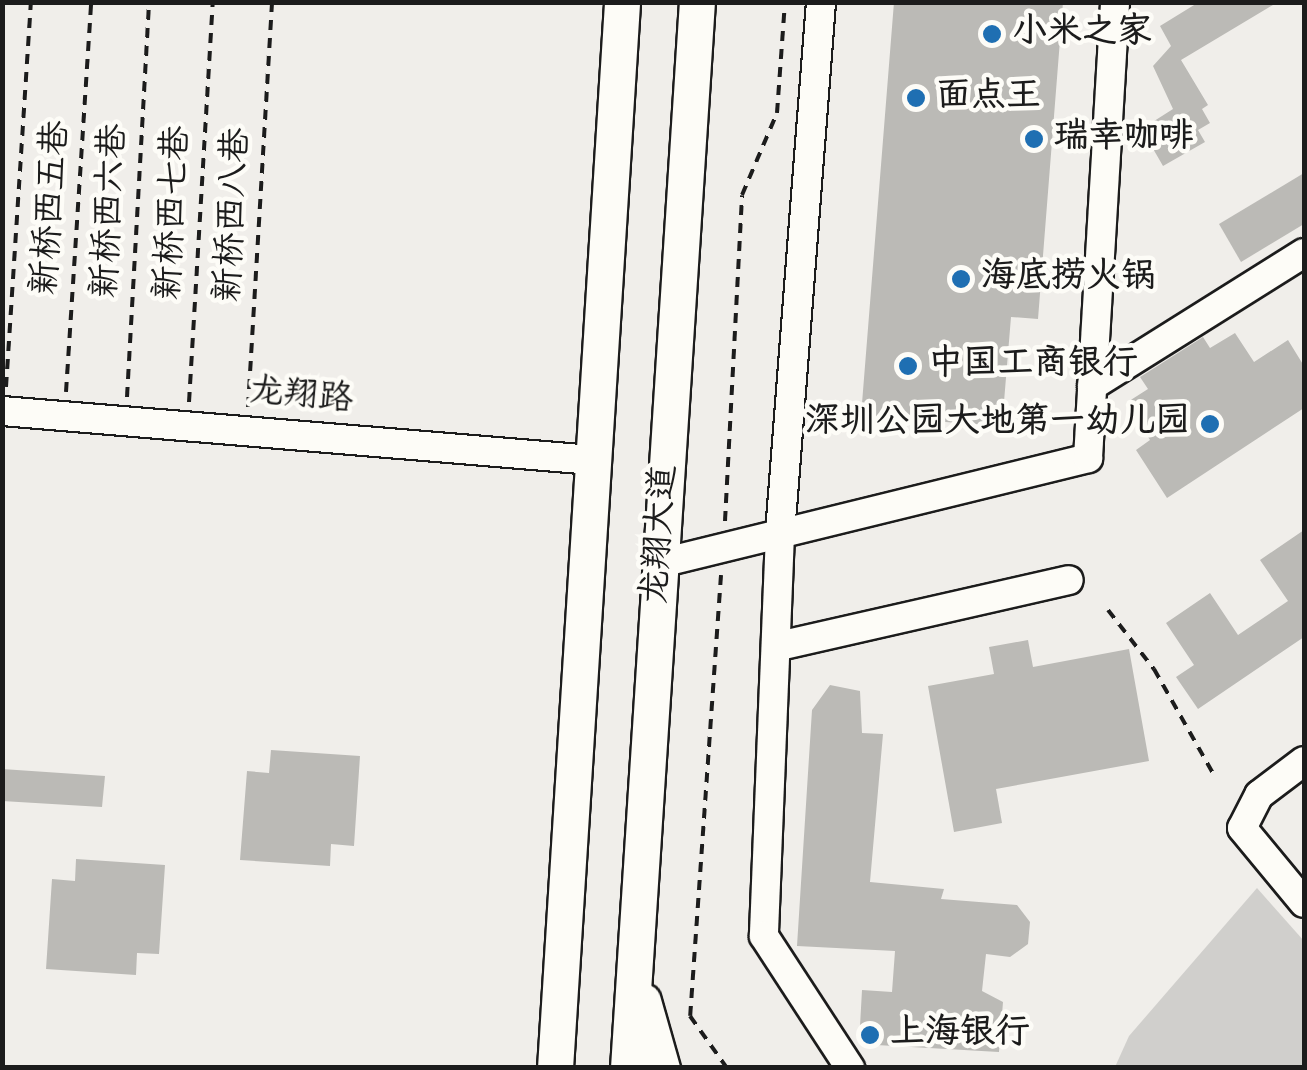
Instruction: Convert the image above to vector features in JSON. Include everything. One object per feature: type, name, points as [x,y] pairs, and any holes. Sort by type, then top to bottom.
[{"type":"main road","name":"龙翔大道","points":[[554,1068],[622,2]]},
{"type":"main road","name":"龙翔大道","points":[[628,1068],[697,2]]},
{"type":"main road","points":[[530,1068],[549,1028],[562,954]]},
{"type":"main road","points":[[635,960],[662,1068]]},
{"type":"street","points":[[821,2],[780,534],[779,646],[764,936],[850,1068]]},
{"type":"street","points":[[661,563],[1088,458],[1116,2]]},
{"type":"street","points":[[1092,386],[1304,253]]},
{"type":"street","name":"龙翔路","points":[[3,412],[593,460]]},
{"type":"street","points":[[779,646],[1069,580]]},
{"type":"street","points":[[1304,760],[1260,795],[1242,828],[1304,903]]},
{"type":"path","points":[[3,412],[31,2]]},
{"type":"path","name":"新桥西五巷","points":[[65,416],[90,2]]},
{"type":"path","name":"新桥西六巷","points":[[126,422],[149,2]]},
{"type":"path","name":"新桥西七巷","points":[[188,426],[212,2]]},
{"type":"path","name":"新桥西八巷","points":[[247,432],[272,2]]},
{"type":"path","points":[[1108,610],[1154,669],[1214,775]]},
{"type":"shaded area","points":[[1257,888],[1304,941],[1304,1067],[1115,1067],[1129,1036]]},
{"type":"building","points":[[894,2],[1063,2],[1038,319],[1011,317],[1002,426],[861,416]]},
{"type":"building","points":[[1199,2],[1278,2],[1181,60],[1208,105],[1202,109],[1210,123],[1198,130],[1205,142],[1163,166],[1148,140],[1158,134],[1151,123],[1173,109],[1153,66],[1171,46],[1160,26]]},
{"type":"building","points":[[1304,173],[1304,224],[1241,262],[1219,224]]},
{"type":"building","name":"深圳公园大地第一幼儿园","points":[[1235,333],[1254,362],[1288,340],[1304,366],[1304,408],[1167,498],[1136,450],[1150,440],[1126,403],[1148,389],[1140,377],[1203,337],[1210,348]]},
{"type":"building","points":[[1304,530],[1304,637],[1198,709],[1176,677],[1194,665],[1166,623],[1210,593],[1238,635],[1288,601],[1260,560]]},
{"type":"building","points":[[1028,640],[1033,667],[1129,649],[1149,761],[996,789],[1002,823],[954,832],[928,686],[994,674],[989,647]]},
{"type":"building","points":[[830,685],[860,691],[862,733],[883,734],[870,882],[944,889],[941,899],[1017,905],[1030,922],[1028,944],[1010,957],[986,954],[982,991],[1003,1002],[999,1052],[859,1044],[862,990],[892,992],[895,951],[797,946],[812,710]]},
{"type":"building","points":[[271,750],[360,756],[354,846],[331,844],[330,866],[240,860],[247,771],[269,773]]},
{"type":"building","points":[[2,769],[105,776],[102,807],[2,801]]},
{"type":"building","points":[[76,859],[165,865],[159,954],[137,953],[136,975],[46,969],[52,879],[75,881]]},
{"type":"place","name":"小米之家","points":[[992,34]]},
{"type":"place","name":"面点王","points":[[916,98]]},
{"type":"place","name":"瑞幸咖啡","points":[[1034,139]]},
{"type":"place","name":"海底捞火锅","points":[[961,279]]},
{"type":"place","name":"中国工商银行","points":[[908,366]]},
{"type":"place","name":"深圳公园大地第一幼儿园","points":[[1210,424]]},
{"type":"place","name":"上海银行","points":[[870,1035]]}]
